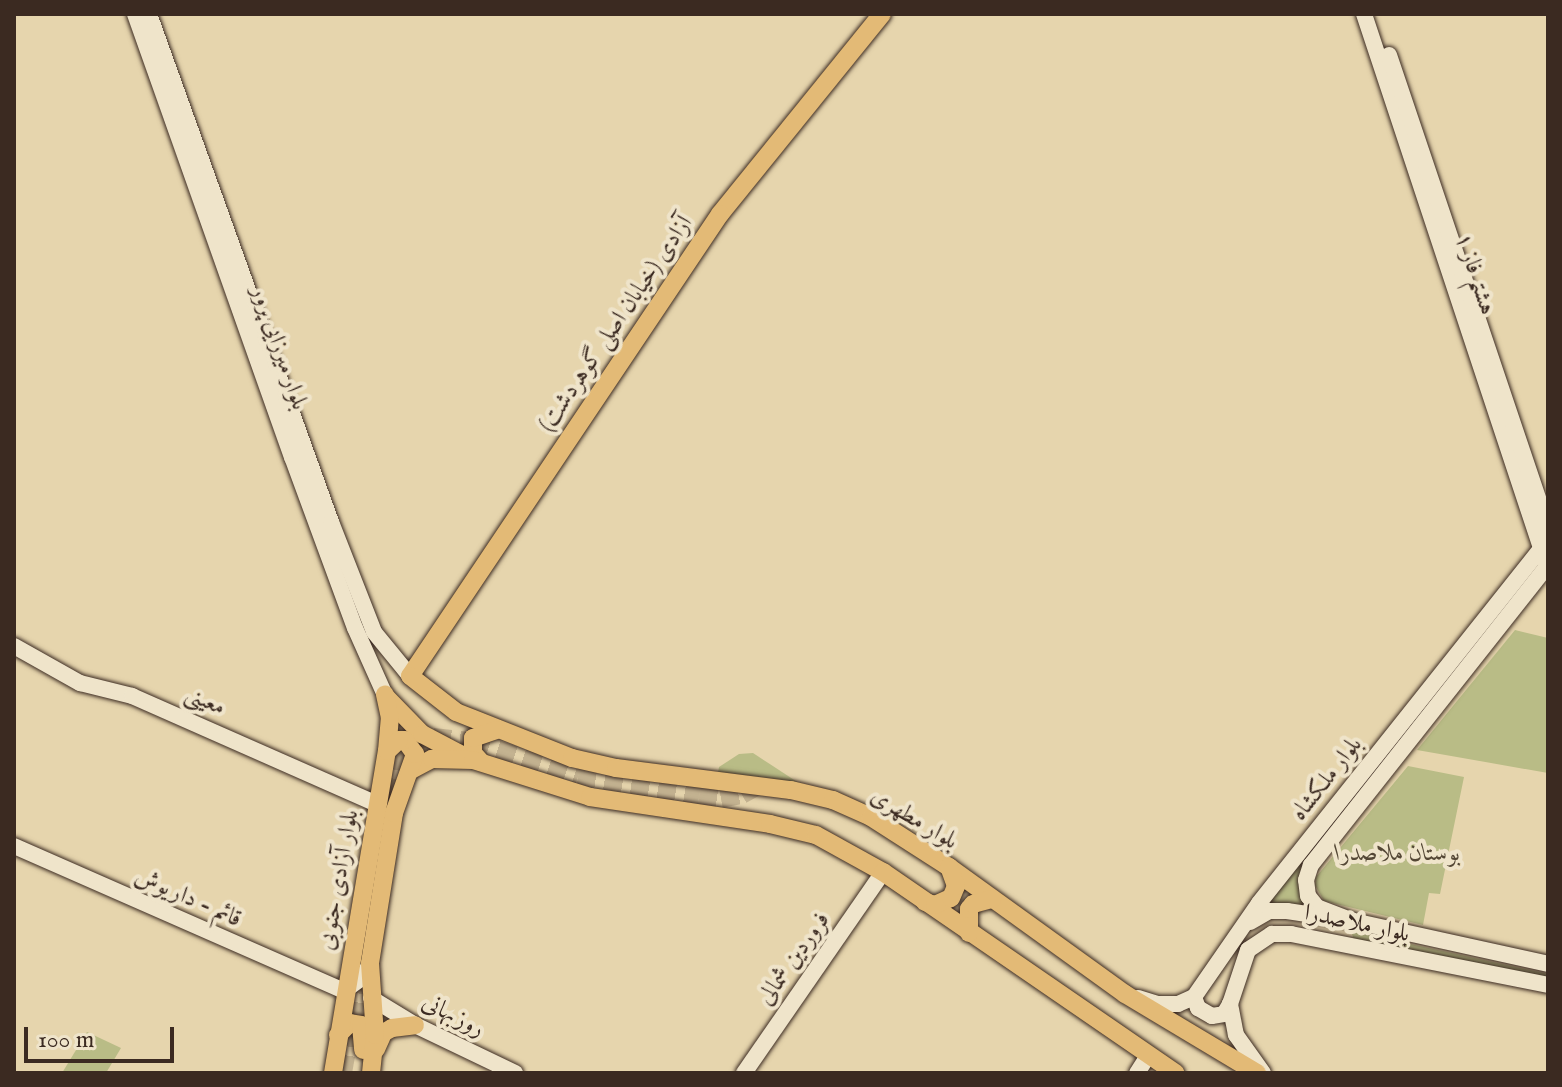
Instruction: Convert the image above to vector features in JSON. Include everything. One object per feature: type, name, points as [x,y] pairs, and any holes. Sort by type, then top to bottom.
[{"type":"main road","name":"بلوار میرزایی پرور","points":[[135,14],[292,457],[355,628],[385,695]]},
{"type":"main road","name":"بلوار میرزایی پرور","points":[[149,14],[331,522],[374,632],[410,676]]},
{"type":"main road","name":"آزادی (خیابان اصلی گوهردشت)","points":[[410,676],[720,214],[882,14]]},
{"type":"main road","name":"هشتم فاز ۱","points":[[1364,14],[1546,555]]},
{"type":"main road","name":"هشتم فاز ۱","points":[[1375,14],[1548,527]]},
{"type":"main road","name":"بلوار ملکشاه","points":[[1353,921],[1317,907],[1308,896],[1306,880],[1311,865],[1546,555]]},
{"type":"main road","name":"بلوار ملکشاه","points":[[1194,997],[1244,925],[1546,555]]},
{"type":"main road","name":"معینی","points":[[14,646],[80,683],[132,696],[257,748],[377,804]]},
{"type":"main road","name":"بلوار مطهری","points":[[410,676],[439,701],[496,730],[572,758],[616,768],[760,785],[833,800],[871,817],[949,867],[1125,994],[1257,1073]]},
{"type":"main road","name":"بلوار آزادی جنوبی","points":[[333,1073],[344,991],[387,751],[390,718],[385,695]]},
{"type":"main road","points":[[385,695],[422,734],[477,761],[590,797],[770,824],[816,835],[883,872],[1176,1073]]},
{"type":"main road","points":[[477,761],[473,753],[473,738],[496,730]]},
{"type":"main road","points":[[387,751],[399,740],[411,743],[415,754],[411,770]]},
{"type":"main road","points":[[411,770],[432,759],[477,761]]},
{"type":"main road","name":"بلوار آزادی جنوبی","points":[[371,1073],[375,1052],[370,963],[394,813],[401,786],[411,770]]},
{"type":"main road","name":"قائم - داریوش","points":[[14,846],[344,991]]},
{"type":"main road","points":[[923,901],[935,905],[951,898],[956,886],[949,867]]},
{"type":"main road","name":"فروردین شمالی","points":[[744,1073],[883,872]]},
{"type":"main road","points":[[969,933],[969,909],[985,898],[992,899]]},
{"type":"main road","points":[[1244,925],[1269,911],[1353,921],[1548,964]]},
{"type":"main road","points":[[1353,921],[1337,927],[1337,938],[1381,954]]},
{"type":"main road","name":"بلوار ملاصدرا","points":[[1230,1004],[1248,950],[1272,934],[1291,934],[1548,985]]},
{"type":"main road","points":[[344,991],[363,977],[370,963]]},
{"type":"main road","points":[[1125,994],[1158,1004],[1178,1004],[1194,997],[1198,1008],[1212,1016],[1224,1014],[1230,1004]]},
{"type":"main road","name":"روزبهانی","points":[[371,998],[415,1025],[515,1073]]},
{"type":"main road","points":[[1230,1004],[1236,1035],[1264,1073]]},
{"type":"main road","points":[[338,1035],[350,1023],[357,1023],[365,1030],[360,1073]]},
{"type":"main road","points":[[375,1052],[383,1033],[392,1028],[415,1025]]},
{"type":"main road","points":[[1137,1073],[1148,1056]]},
{"type":"green space","points":[[1539,558],[1542,564],[1308,861],[1309,911],[1258,912]]},
{"type":"green space","points":[[1515,630],[1548,638],[1548,773],[1417,750]]},
{"type":"green space","points":[[753,753],[808,789],[718,773],[719,767],[739,754]]},
{"type":"green space","name":"بوستان ملاصدرا","points":[[1408,766],[1464,777],[1440,894],[1429,893],[1423,925],[1324,901],[1315,885],[1316,877]]},
{"type":"green space","points":[[1355,932],[1548,974],[1548,981],[1354,940],[1352,934]]},
{"type":"green space","points":[[87,1032],[121,1048],[106,1073],[62,1073]]},
{"type":"tunnel","points":[[385,823],[404,751],[419,740],[433,737],[472,741],[578,776],[699,796],[721,799],[742,795],[760,785]]},
{"type":"tunnel","points":[[343,1073],[361,970]]}]
